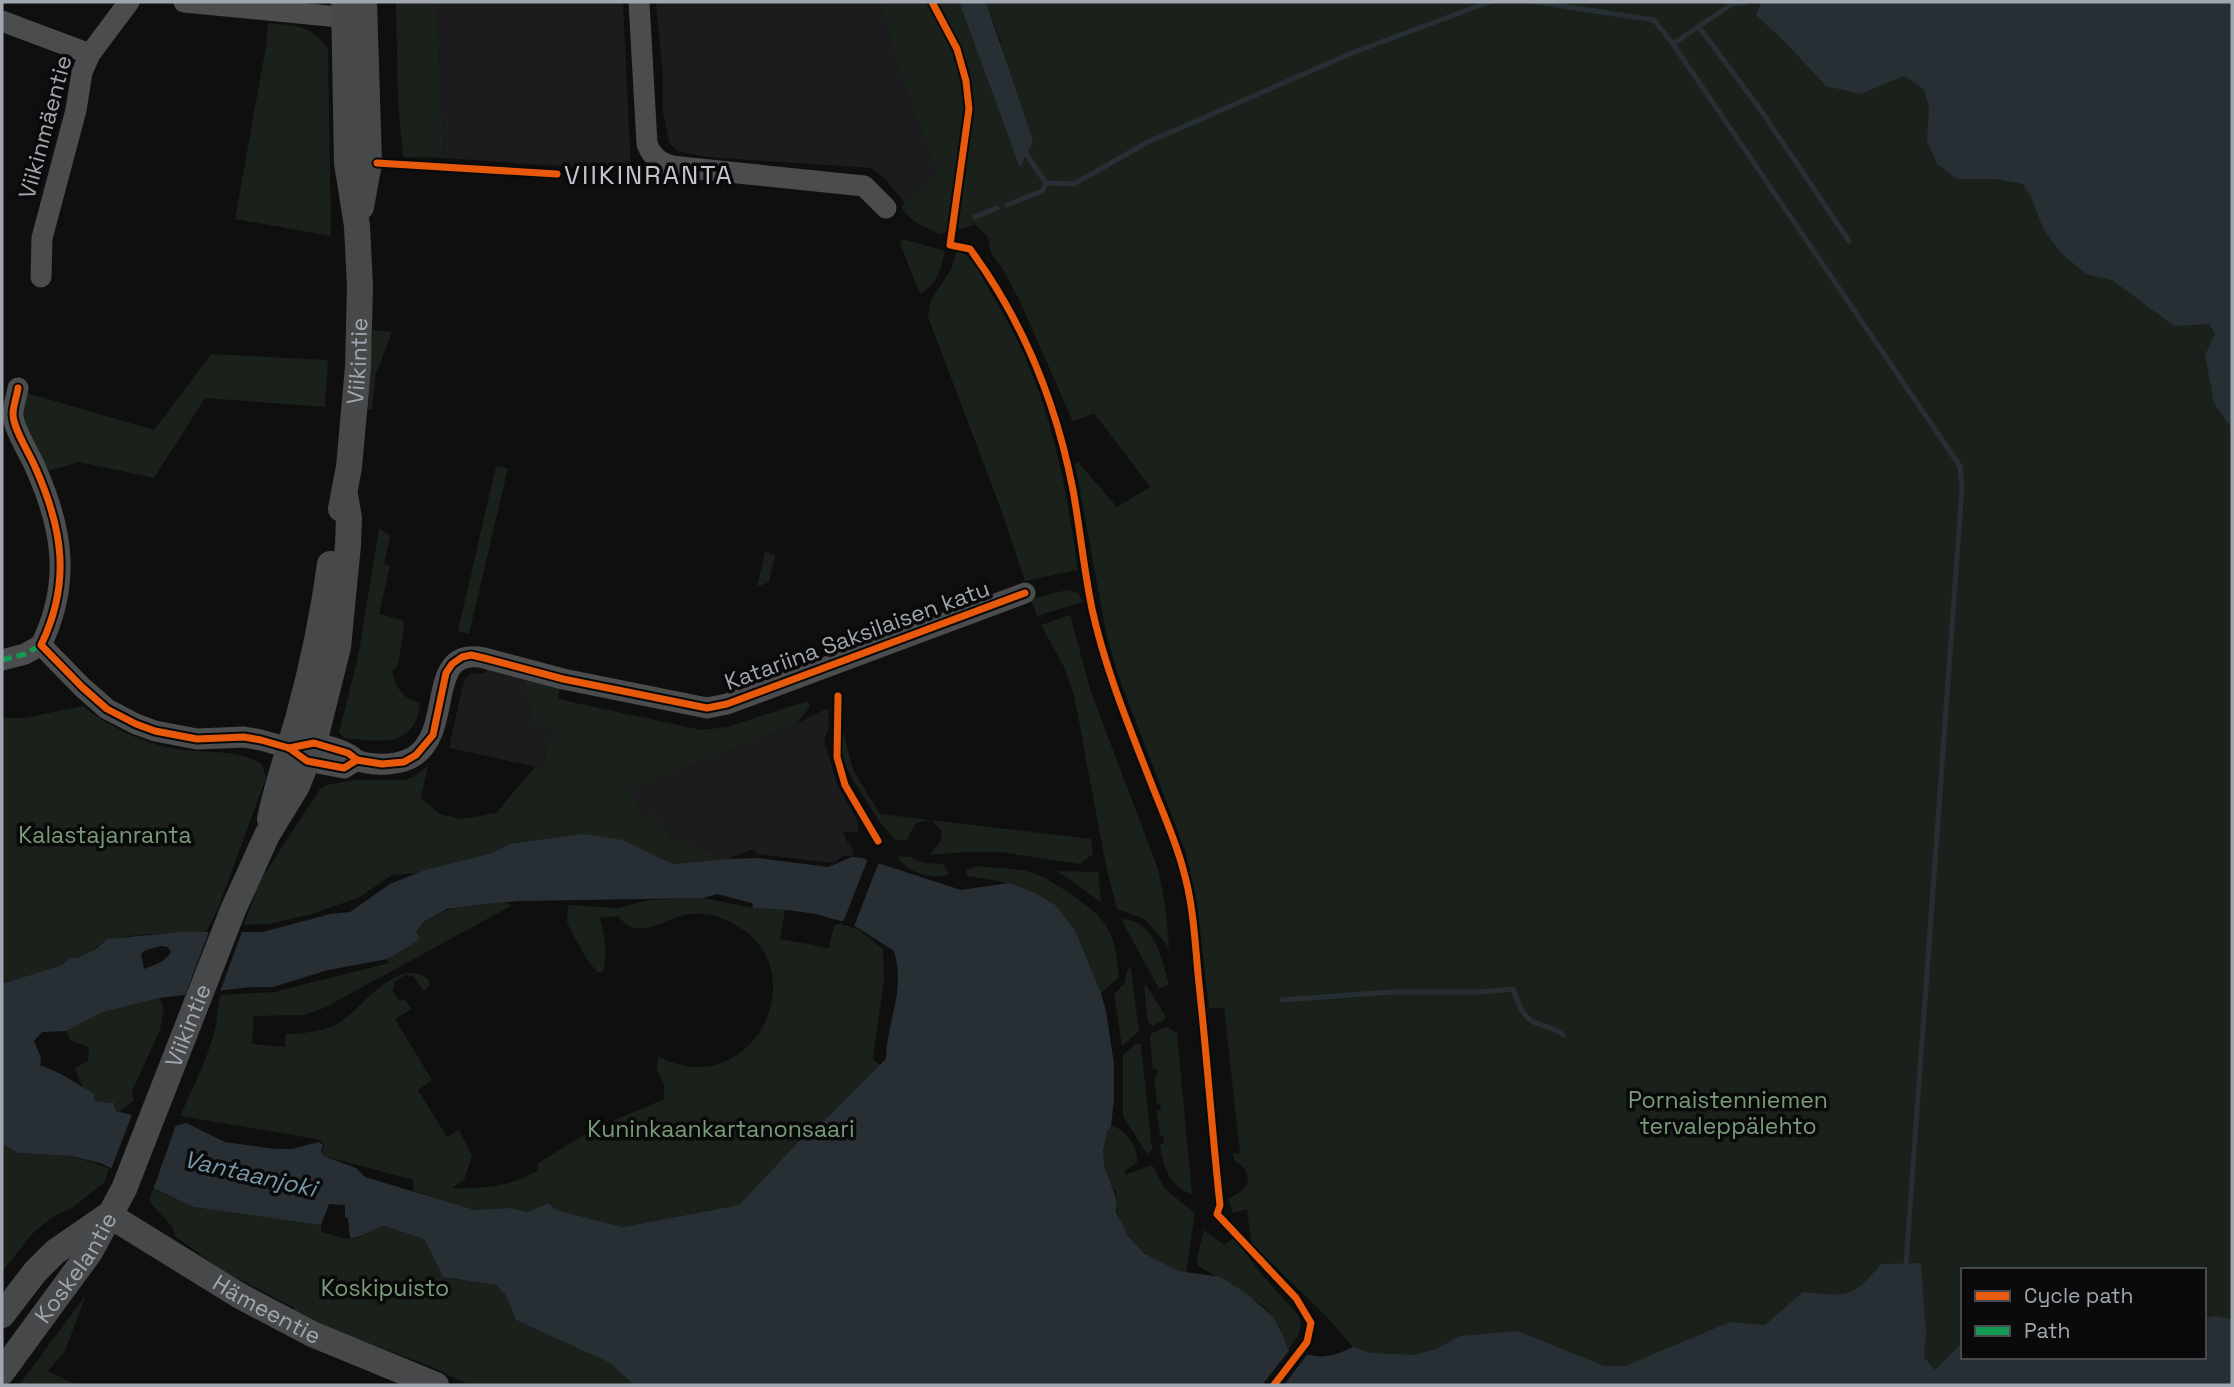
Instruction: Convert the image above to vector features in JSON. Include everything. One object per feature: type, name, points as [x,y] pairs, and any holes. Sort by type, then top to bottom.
[{"type":"main road","name":"Viikintie","points":[[109,1215],[128,1180],[233,910],[267,835],[294,792],[303,750],[333,541],[345,495],[358,367],[360,286],[357,226],[369,163],[354,10]]},
{"type":"main road","name":"Koskelantie","points":[[2,1315],[35,1272],[55,1252],[109,1215]]},
{"type":"main road","name":"Koskelantie","points":[[2,1372],[90,1252],[109,1215]]},
{"type":"main road","name":"Hämeentie","points":[[109,1215],[240,1296],[312,1334],[436,1385]]},
{"type":"street","name":"Viikinmäentie","points":[[41,277],[43,238],[76,110],[82,72],[90,54],[129,2]]},
{"type":"street","points":[[184,2],[321,13],[354,10]]},
{"type":"street","points":[[639,2],[646,144],[656,159],[667,165],[680,167],[864,186],[886,208]]},
{"type":"street","points":[[2,22],[90,54]]},
{"type":"street","points":[[2,660],[25,654],[41,645],[58,600],[61,579],[57,528],[13,415],[18,388]]},
{"type":"street","name":"Katariina Saksilaisen katu","points":[[41,645],[107,709],[136,724],[197,739],[244,737],[303,750],[344,768],[356,760],[393,764],[404,762],[416,755],[433,734],[446,673],[462,657],[471,655],[563,679],[707,708],[727,704],[1025,593]]},
{"type":"shaded area","points":[[437,2],[623,2],[631,171],[444,158]]},
{"type":"shaded area","points":[[656,2],[881,2],[896,62],[936,172],[904,202],[884,178],[871,168],[707,157],[677,151],[669,142],[663,112],[663,77]]},
{"type":"shaded area","points":[[487,667],[524,678],[552,730],[542,768],[449,748],[464,680],[470,674],[485,673]]},
{"type":"shaded area","points":[[828,708],[829,727],[824,740],[837,784],[858,822],[858,832],[843,832],[854,849],[852,857],[844,855],[835,862],[823,862],[757,854],[753,849],[727,859],[678,840],[641,818],[629,789],[796,724]]},
{"type":"green space","points":[[396,2],[437,2],[444,158],[403,157],[398,101]]},
{"type":"green space","name":"Pornaistenniemen tervaleppälehto","points":[[881,2],[959,2],[1020,167],[1000,40],[986,2],[2232,2],[2232,1385],[1762,1385],[1347,1367],[1353,1347],[1326,1316],[1251,1243],[1247,1209],[1233,1213],[1228,1199],[1245,1187],[1248,1178],[1233,1154],[1240,1153],[1224,1008],[1209,1008],[1197,904],[1186,853],[1118,675],[1106,632],[1075,464],[1078,462],[1117,507],[1150,487],[1094,413],[1073,422],[1019,299],[991,253],[988,237],[975,225],[940,234],[915,222],[902,210],[904,202],[936,172],[896,62]]},
{"type":"green space","points":[[268,23],[295,26],[309,31],[322,41],[328,50],[331,236],[235,219]]},
{"type":"green space","points":[[900,240],[945,251],[937,276],[920,294],[901,246]]},
{"type":"green space","points":[[957,250],[972,261],[980,273],[1010,325],[1039,392],[1059,460],[1078,570],[1025,581],[1002,512],[928,317],[930,302],[951,269]]},
{"type":"green space","points":[[373,330],[392,332],[376,374],[372,409],[366,409]]},
{"type":"green space","points":[[211,354],[328,360],[325,407],[205,398],[154,478],[79,462],[48,471],[26,425],[24,392],[154,430]]},
{"type":"green space","points":[[496,466],[508,468],[469,634],[458,631]]},
{"type":"green space","points":[[379,528],[390,536],[384,564],[390,566],[379,614],[403,620],[404,628],[398,666],[392,671],[401,692],[420,703],[411,729],[403,736],[382,741],[344,738],[339,732],[359,652]]},
{"type":"green space","points":[[765,552],[775,555],[769,582],[757,587]]},
{"type":"green space","points":[[1067,590],[1078,593],[1083,602],[1037,616],[1031,599]]},
{"type":"green space","points":[[1070,615],[1091,692],[1158,869],[1166,909],[1169,948],[1145,919],[1117,909],[1106,866],[1074,695],[1064,667],[1041,625]]},
{"type":"green space","points":[[524,678],[560,687],[558,699],[701,730],[727,727],[807,701],[810,707],[796,724],[630,789],[641,817],[650,814],[670,836],[727,859],[673,864],[623,840],[509,844],[493,853],[418,873],[392,875],[360,897],[312,914],[269,924],[244,925],[260,881],[320,789],[326,785],[356,780],[405,780],[428,766],[421,798],[440,814],[461,819],[496,813],[535,767],[542,768],[552,730],[535,725]]},
{"type":"green space","name":"Kalastajanranta","points":[[83,706],[142,740],[182,750],[223,752],[252,759],[262,764],[266,778],[217,911],[206,932],[113,939],[63,965],[2,984],[2,718],[24,718]]},
{"type":"green space","points":[[841,725],[853,770],[880,814],[931,820],[916,823],[906,841],[895,839],[881,824],[849,773],[841,751]]},
{"type":"green space","points":[[931,820],[1091,839],[1093,854],[1080,864],[1000,852],[929,855],[940,842],[942,831]]},
{"type":"green space","points":[[897,856],[911,857],[923,863],[943,864],[949,874],[936,877],[920,874],[906,866]]},
{"type":"green space","points":[[976,866],[1030,872],[1045,878],[1082,902],[1100,918],[1112,936],[1119,977],[1101,993],[1075,930],[1009,883],[967,876],[966,870]]},
{"type":"green space","points":[[1057,871],[1098,872],[1101,902]]},
{"type":"green space","name":"Kuninkaankartanonsaari","points":[[703,898],[753,908],[785,910],[780,939],[829,948],[834,925],[843,922],[858,929],[883,949],[884,980],[873,1059],[880,1065],[828,1117],[813,1126],[739,1205],[623,1227],[556,1210],[548,1203],[528,1212],[510,1208],[475,1210],[413,1191],[413,1180],[324,1156],[321,1140],[180,1116],[211,1044],[221,995],[274,992],[389,963],[388,959],[419,939],[416,932],[435,916],[457,908],[506,902],[511,906],[324,1008],[304,1015],[254,1016],[252,1044],[285,1047],[286,1034],[313,1032],[334,1026],[394,978],[406,973],[418,974],[429,980],[429,986],[424,991],[412,975],[409,977],[406,974],[393,983],[395,986],[392,989],[400,1001],[404,999],[412,1009],[395,1019],[432,1080],[418,1090],[447,1137],[459,1130],[472,1156],[464,1180],[452,1188],[496,1185],[527,1176],[537,1171],[538,1163],[594,1129],[664,1099],[664,1085],[657,1069],[659,1057],[689,1067],[723,1063],[742,1052],[757,1036],[773,995],[772,973],[765,953],[750,935],[737,926],[722,918],[699,914],[681,916],[644,928],[626,924],[618,916],[600,918],[605,957],[603,972],[597,972],[567,923],[568,905],[618,908],[648,900]]},
{"type":"green space","points":[[1121,919],[1142,926],[1149,933],[1159,952],[1169,984],[1159,989]]},
{"type":"green space","points":[[1128,968],[1131,969],[1139,1031],[1122,1046],[1114,994],[1124,984]]},
{"type":"green space","points":[[1144,985],[1166,1017],[1152,1026],[1148,1022]]},
{"type":"green space","points":[[159,998],[164,1008],[160,1030],[132,1091],[134,1100],[120,1112],[94,1099],[93,1094],[83,1088],[75,1068],[88,1061],[89,1047],[71,1041],[66,1031],[103,1012]]},
{"type":"green space","points":[[1167,1027],[1177,1033],[1192,1194],[1178,1186],[1168,1174],[1160,1144],[1164,1143],[1163,1135],[1160,1136],[1157,1111],[1161,1110],[1160,1104],[1157,1104],[1154,1077],[1157,1077],[1157,1069],[1153,1069],[1150,1037],[1152,1033]]},
{"type":"green space","points":[[1137,1043],[1141,1045],[1152,1150],[1147,1154],[1123,1116],[1123,1055]]},
{"type":"green space","points":[[1111,1126],[1126,1135],[1136,1151],[1137,1162],[1125,1171],[1125,1175],[1152,1165],[1165,1189],[1195,1213],[1186,1273],[1164,1265],[1144,1253],[1123,1226],[1117,1212],[1116,1193],[1107,1179],[1104,1166],[1104,1145]]},
{"type":"green space","points":[[2,1144],[18,1153],[72,1156],[109,1168],[104,1183],[72,1208],[52,1217],[32,1234],[2,1272]]},
{"type":"green space","name":"Koskipuisto","points":[[153,1189],[193,1207],[313,1223],[321,1225],[321,1232],[344,1238],[357,1238],[384,1226],[424,1239],[443,1277],[496,1285],[505,1294],[516,1320],[610,1363],[634,1385],[469,1385],[432,1367],[292,1314],[294,1308],[220,1269],[175,1236],[173,1228],[149,1201]]},
{"type":"green space","points":[[1204,1230],[1224,1245],[1234,1238],[1299,1316],[1299,1334],[1288,1350],[1281,1329],[1265,1308],[1244,1292],[1198,1266],[1197,1258]]},
{"type":"green space","points":[[86,1295],[65,1351],[48,1371],[76,1385],[19,1385]]},
{"type":"water","points":[[959,2],[986,2],[1033,141],[1020,168]]},
{"type":"water","points":[[1761,2],[2232,2],[2232,429],[2214,403],[2205,355],[2215,334],[2209,324],[2174,326],[2112,280],[2086,274],[2060,252],[2043,228],[2023,184],[1995,179],[1957,179],[1937,164],[1927,141],[1929,107],[1924,89],[1904,76],[1861,94],[1826,86],[1756,15]]},
{"type":"water","name":"Vantaanjoki","points":[[582,834],[623,840],[673,864],[759,858],[828,867],[852,857],[961,890],[1009,883],[1035,893],[1055,905],[1075,930],[1106,1011],[1114,1064],[1114,1099],[1111,1126],[1103,1151],[1104,1166],[1117,1200],[1116,1212],[1128,1236],[1145,1254],[1178,1271],[1221,1277],[1250,1296],[1273,1317],[1288,1350],[1328,1356],[1353,1347],[1371,1353],[1414,1355],[1436,1349],[1460,1336],[1518,1331],[1604,1366],[1625,1366],[1730,1322],[1765,1325],[1803,1292],[1839,1294],[1855,1290],[1881,1264],[1921,1263],[1926,1331],[1924,1357],[1935,1370],[1961,1344],[1961,1359],[2206,1359],[2206,1318],[2215,1316],[2232,1319],[2232,1385],[634,1385],[610,1363],[516,1320],[505,1294],[496,1285],[443,1277],[424,1239],[384,1226],[350,1238],[345,1205],[329,1204],[321,1225],[193,1207],[100,1163],[72,1156],[18,1153],[2,1144],[2,984],[62,965],[69,959],[80,957],[97,948],[107,939],[181,932],[263,932],[330,914],[350,912],[390,884],[425,870],[493,853],[509,844]],"holes":[[[717,894],[752,903],[753,908],[815,914],[847,921],[894,951],[898,980],[886,1059],[828,1117],[813,1126],[739,1205],[623,1227],[556,1210],[548,1203],[528,1212],[510,1208],[475,1210],[365,1177],[356,1168],[324,1156],[321,1152],[323,1145],[319,1142],[291,1149],[225,1142],[186,1123],[175,1126],[116,1111],[113,1102],[94,1100],[94,1094],[40,1065],[41,1058],[34,1041],[42,1032],[66,1031],[103,1012],[159,998],[250,987],[273,987],[328,970],[388,959],[420,939],[416,932],[425,921],[447,909],[518,901],[703,898]],[[161,946],[168,947],[171,952],[169,955],[144,969],[141,954]]]},
{"type":"pier","points":[[869,856],[880,859],[853,929],[842,925]]},
{"type":"pier","points":[[210,929],[243,929],[219,994],[184,998]]},
{"type":"pier","points":[[133,1112],[177,1122],[153,1190],[110,1172]]},
{"type":"pier","points":[[1292,1347],[1310,1351],[1284,1385],[1262,1385]]},
{"type":"waterway","points":[[1023,149],[1046,183],[1074,184],[1146,143],[1352,53],[1489,2]]},
{"type":"waterway","points":[[1536,2],[1654,20],[1960,466],[1962,488],[1906,1263]]},
{"type":"waterway","points":[[1673,44],[1732,4],[1747,2]]},
{"type":"waterway","points":[[1699,27],[1760,109],[1849,241]]},
{"type":"waterway","points":[[1007,205],[1042,191],[1046,183]]},
{"type":"waterway","points":[[975,217],[997,208]]},
{"type":"waterway","points":[[1282,1000],[1391,992],[1480,992],[1513,989],[1521,1009],[1531,1021],[1563,1035]]},
{"type":"marked path","points":[[2,660],[25,654],[41,645]]},
{"type":"cycle path","points":[[932,2],[957,49],[966,81],[969,109],[950,245],[970,249],[989,276],[1021,334],[1047,394],[1066,457],[1092,609],[1103,653],[1176,846],[1187,883],[1194,926],[1220,1205],[1217,1214],[1296,1298],[1311,1323],[1307,1342],[1274,1385]]},
{"type":"cycle path","points":[[377,163],[557,174]]},
{"type":"cycle path","points":[[18,388],[13,411],[14,420],[45,492],[60,557],[57,600],[41,645],[107,709],[155,731],[197,739],[244,737],[261,740],[289,748],[307,761],[344,768],[357,760]]},
{"type":"cycle path","points":[[289,748],[314,743],[348,753],[357,760],[382,764],[404,762],[416,755],[433,735],[446,673],[452,664],[471,655],[563,679],[707,708],[727,704],[1025,593]]},
{"type":"cycle path","points":[[838,696],[837,757],[845,785],[878,841]]},
{"type":"district","name":"VIIKINRANTA","points":[[649,175]]}]
